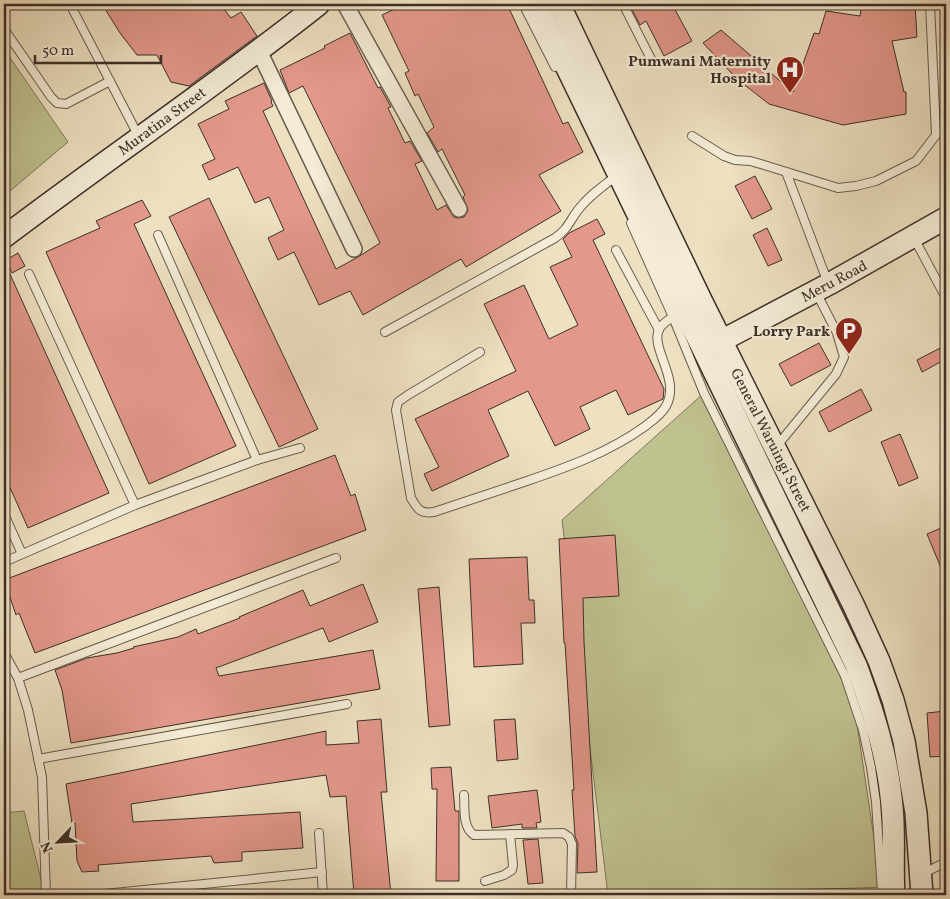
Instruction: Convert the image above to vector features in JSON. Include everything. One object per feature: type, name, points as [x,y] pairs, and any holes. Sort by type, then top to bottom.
[{"type":"main road","name":"Muratina Street","points":[[4,237],[259,51],[319,4]]},
{"type":"main road","name":"General Waruingi Street","points":[[536,4],[856,664],[874,715],[886,759],[892,807],[890,893]]},
{"type":"main road","name":"General Waruingi Street","points":[[559,4],[721,341],[853,604],[879,661],[894,700],[904,741],[916,813],[921,885]]},
{"type":"main road","name":"Meru Road","points":[[721,341],[822,288],[946,218]]},
{"type":"street","points":[[345,4],[459,209]]},
{"type":"street","points":[[259,51],[354,249]]},
{"type":"lane","points":[[73,4],[73,10],[139,137]]},
{"type":"lane","points":[[523,4],[558,74]]},
{"type":"lane","points":[[623,4],[651,59]]},
{"type":"lane","points":[[692,136],[724,156],[735,160],[750,161],[838,188],[876,181],[916,161],[936,134],[930,4]]},
{"type":"lane","points":[[4,29],[50,97],[57,103],[66,104],[110,81]]},
{"type":"lane","points":[[607,172],[615,189]]},
{"type":"lane","points":[[775,449],[836,374],[844,357],[786,172]]},
{"type":"lane","points":[[385,332],[555,238],[565,231],[572,218],[587,200],[611,180]]},
{"type":"lane","points":[[627,215],[673,317],[704,393],[844,676],[863,730],[871,767],[890,893],[750,895]]},
{"type":"lane","points":[[158,235],[257,460]]},
{"type":"lane","points":[[913,238],[946,298]]},
{"type":"lane","points":[[616,250],[659,330]]},
{"type":"lane","points":[[29,274],[134,505]]},
{"type":"lane","points":[[480,352],[398,402],[396,410],[411,498],[418,510],[425,513],[578,464],[632,435],[655,418],[666,406],[670,392],[666,366],[657,341],[659,330],[664,323],[673,317]]},
{"type":"lane","points":[[4,562],[134,505],[257,460],[300,448]]},
{"type":"lane","points":[[4,514],[22,554]]},
{"type":"lane","points":[[18,678],[336,558]]},
{"type":"lane","points":[[4,653],[18,678],[28,710],[42,777],[46,895]]},
{"type":"lane","points":[[38,759],[347,704]]},
{"type":"lane","points":[[464,795],[466,827],[474,835],[563,833],[570,837],[572,844],[571,895]]},
{"type":"lane","points":[[319,833],[323,895]]},
{"type":"lane","points":[[485,881],[504,875],[512,870],[510,834]]},
{"type":"lane","points":[[921,885],[946,862]]},
{"type":"lane","points":[[94,895],[322,872]]},
{"type":"green space","points":[[4,49],[68,142],[4,196]]},
{"type":"green space","points":[[704,393],[854,704],[882,892],[749,895],[608,895],[562,520]]},
{"type":"green space","points":[[24,811],[45,895],[4,895],[4,813]]},
{"type":"building","points":[[102,4],[220,4],[231,18],[241,12],[257,36],[189,86],[171,82],[157,55],[137,55],[120,33]]},
{"type":"building","points":[[405,4],[507,4],[563,124],[568,122],[583,152],[539,175],[561,211],[466,267],[461,259],[363,315],[350,291],[319,305],[294,252],[278,260],[268,238],[284,230],[269,197],[255,203],[238,167],[209,180],[202,165],[215,159],[198,124],[229,109],[225,101],[264,83],[273,106],[263,111],[336,269],[358,257],[380,243],[303,86],[289,93],[280,70],[325,48],[324,46],[350,33],[378,88],[380,87],[391,107],[388,108],[405,143],[410,141],[422,161],[415,164],[437,210],[446,205],[454,217],[464,217],[468,210],[463,197],[465,195],[442,149],[438,152],[427,133],[434,127],[418,94],[415,96],[405,73],[409,71],[382,15]]},
{"type":"building","points":[[629,4],[672,4],[692,41],[664,56],[646,21],[640,25]]},
{"type":"building","points":[[862,4],[915,4],[917,37],[892,41],[904,92],[906,92],[906,114],[843,125],[769,104],[737,79],[703,43],[721,30],[793,92],[814,33],[819,34],[826,11],[860,16]]},
{"type":"building","points":[[755,176],[772,209],[752,219],[735,186]]},
{"type":"building","points":[[209,198],[318,429],[279,447],[169,217]]},
{"type":"building","points":[[142,200],[151,216],[134,224],[236,446],[149,484],[46,252],[100,228],[96,221]]},
{"type":"building","points":[[597,219],[605,234],[593,240],[664,389],[663,399],[628,415],[616,390],[580,407],[590,429],[555,446],[528,391],[488,410],[509,456],[432,491],[424,474],[439,467],[415,419],[516,371],[484,304],[524,285],[549,339],[578,325],[550,267],[572,257],[563,239],[569,233]]},
{"type":"building","points":[[767,228],[782,260],[768,266],[753,235]]},
{"type":"building","points":[[18,253],[25,266],[12,273],[6,260]]},
{"type":"building","points":[[4,261],[109,493],[28,528],[4,474]]},
{"type":"building","points":[[819,343],[831,365],[791,386],[779,364]]},
{"type":"building","points":[[946,345],[946,359],[922,372],[917,360]]},
{"type":"building","points":[[861,389],[872,410],[829,432],[819,412]]},
{"type":"building","points":[[900,434],[918,478],[899,486],[881,442]]},
{"type":"building","points":[[335,455],[351,496],[355,494],[366,530],[35,653],[19,613],[16,615],[4,580]]},
{"type":"building","points":[[946,526],[946,580],[927,534]]},
{"type":"building","points":[[615,535],[619,596],[583,598],[597,872],[577,873],[578,844],[575,836],[572,790],[574,790],[559,539]]},
{"type":"building","points":[[527,557],[529,600],[534,600],[535,623],[521,623],[523,664],[474,667],[469,559]]},
{"type":"building","points":[[363,584],[378,622],[329,642],[323,628],[216,668],[219,676],[373,650],[380,689],[71,743],[62,690],[55,670],[87,658],[117,653],[133,647],[178,637],[196,629],[198,634],[303,590],[310,606]]},
{"type":"building","points":[[439,587],[450,725],[429,727],[418,589]]},
{"type":"building","points":[[946,711],[946,756],[930,757],[927,713]]},
{"type":"building","points":[[381,719],[387,792],[381,792],[391,895],[354,895],[346,796],[330,797],[326,775],[131,804],[133,822],[300,812],[303,848],[242,852],[242,861],[214,863],[211,856],[98,865],[99,871],[82,872],[77,861],[75,823],[72,823],[66,784],[326,731],[326,745],[359,743],[357,721]]},
{"type":"building","points":[[515,719],[518,759],[497,761],[494,720]]},
{"type":"building","points":[[451,767],[455,811],[459,811],[459,881],[436,881],[437,789],[432,789],[431,768]]},
{"type":"building","points":[[537,790],[541,822],[536,823],[537,828],[522,828],[522,824],[492,828],[488,796]]},
{"type":"building","points":[[538,839],[543,883],[528,884],[523,840]]},
{"type":"place","name":"Pumwani Maternity Hospital","points":[[790,94]]},
{"type":"place","name":"Lorry Park","points":[[849,355]]}]
